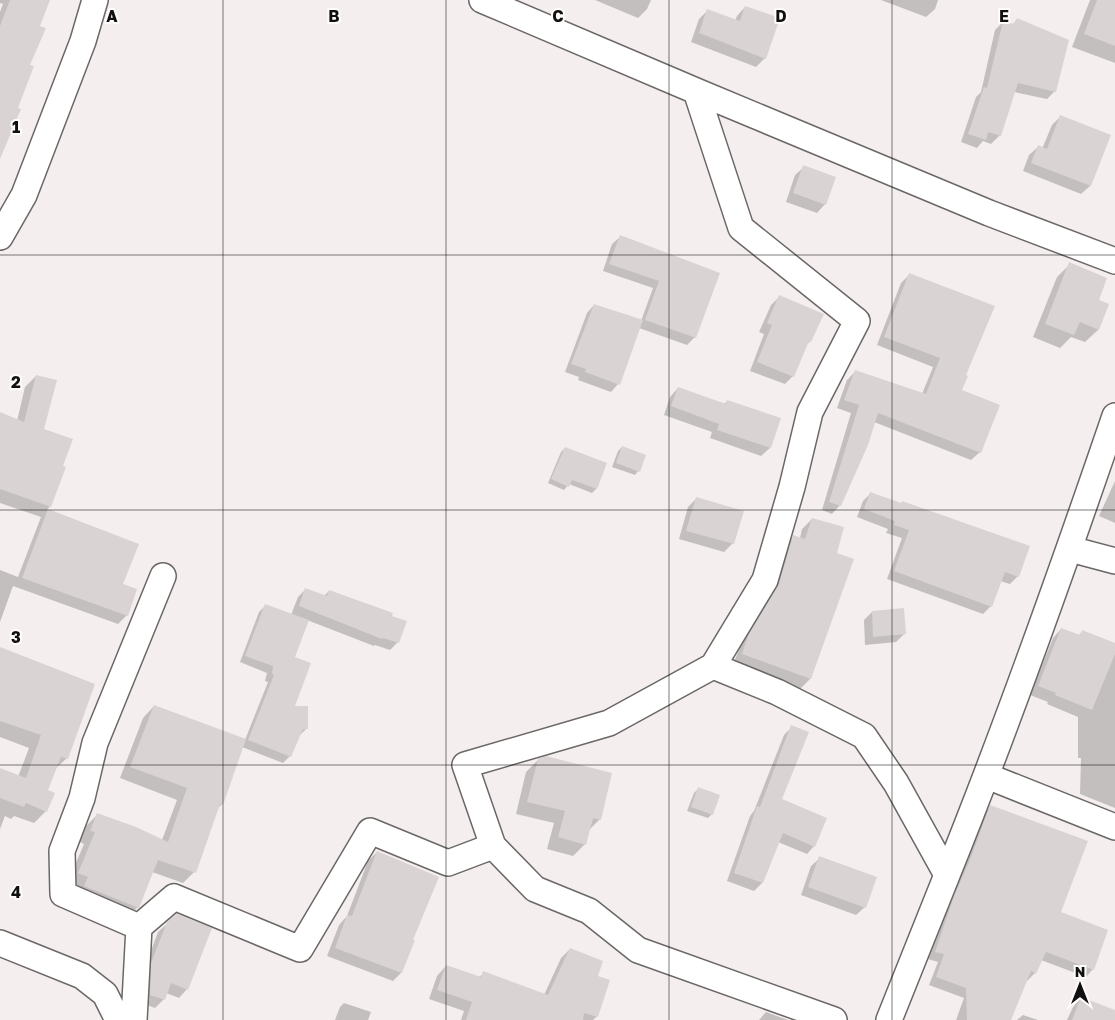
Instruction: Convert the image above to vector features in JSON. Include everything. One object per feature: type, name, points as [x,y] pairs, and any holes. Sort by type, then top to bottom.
[{"type":"street","points":[[0,237],[24,195],[83,41],[95,0]]},
{"type":"street","points":[[482,0],[989,213],[1115,261]]},
{"type":"street","points":[[696,91],[741,228],[857,321],[810,412],[792,487],[765,580],[713,666],[609,723],[465,765],[493,846],[535,888],[589,911],[638,950],[834,1020]]},
{"type":"street","points":[[890,1020],[987,776],[1070,549],[1115,416]]},
{"type":"street","points":[[1070,549],[1115,562]]},
{"type":"street","points":[[140,927],[63,894],[62,850],[82,798],[96,743],[163,576]]},
{"type":"street","points":[[713,666],[776,692],[864,736],[896,783],[947,876]]},
{"type":"street","points":[[987,776],[1115,827]]},
{"type":"street","points":[[134,1020],[140,927],[174,897],[300,949],[370,831],[448,863],[493,846]]},
{"type":"street","points":[[0,943],[82,976],[105,994],[118,1020]]},
{"type":"building","points":[[10,0],[50,0],[40,26],[46,28],[30,65],[34,66],[18,108],[21,109],[0,159],[0,26]]},
{"type":"building","points":[[1097,0],[1115,0],[1115,46],[1084,34]]},
{"type":"building","points":[[745,6],[780,18],[766,59],[699,33],[707,9],[740,21]]},
{"type":"building","points":[[1017,18],[1069,40],[1056,92],[1018,83],[1001,136],[988,132],[986,140],[968,134],[984,87],[987,88],[1003,21],[1014,24]]},
{"type":"building","points":[[1060,115],[1111,135],[1091,186],[1031,163],[1038,145],[1047,149]]},
{"type":"building","points":[[803,165],[836,177],[826,205],[793,193]]},
{"type":"building","points":[[620,235],[720,273],[696,338],[645,320],[659,281],[609,264]]},
{"type":"building","points":[[1069,262],[1107,278],[1099,300],[1109,304],[1099,330],[1080,322],[1074,335],[1045,324]]},
{"type":"building","points":[[909,273],[995,306],[966,375],[968,376],[962,390],[1000,405],[981,453],[878,413],[868,445],[841,506],[829,502],[859,405],[844,400],[855,370],[926,394],[940,358],[884,337]]},
{"type":"building","points":[[779,295],[824,314],[811,342],[809,341],[794,377],[757,362],[772,325],[767,323]]},
{"type":"building","points":[[594,304],[643,320],[620,385],[585,372],[586,369],[571,364]]},
{"type":"building","points":[[36,375],[57,380],[44,429],[73,439],[63,466],[66,467],[51,507],[0,489],[0,412],[24,422]]},
{"type":"building","points":[[678,387],[726,404],[727,400],[781,418],[771,448],[717,430],[719,424],[671,406]]},
{"type":"building","points":[[622,446],[646,455],[640,472],[616,463]]},
{"type":"building","points":[[565,447],[607,463],[597,489],[572,480],[569,487],[551,479]]},
{"type":"building","points":[[870,492],[901,503],[902,501],[1030,546],[1019,577],[1005,572],[992,607],[894,571],[909,530],[894,525],[895,521],[864,509]]},
{"type":"building","points":[[696,497],[744,511],[734,544],[686,531]]},
{"type":"building","points":[[48,509],[139,544],[123,584],[137,589],[128,616],[22,578]]},
{"type":"building","points":[[812,518],[844,527],[837,553],[854,559],[811,679],[742,654],[749,633],[779,584],[793,535],[805,539]]},
{"type":"building","points":[[305,588],[327,596],[329,590],[393,613],[392,616],[407,621],[399,643],[382,639],[299,606]]},
{"type":"building","points":[[265,604],[309,620],[295,657],[311,663],[295,706],[308,706],[308,729],[303,729],[291,757],[248,740],[274,675],[272,674],[273,666],[245,656]]},
{"type":"building","points":[[904,608],[906,634],[873,637],[872,611]]},
{"type":"building","points":[[1061,628],[1080,635],[1082,630],[1115,643],[1115,654],[1092,710],[1038,686]]},
{"type":"building","points":[[0,647],[95,684],[68,759],[61,757],[48,790],[55,793],[47,812],[26,803],[24,807],[0,798],[0,768],[26,778],[41,735],[0,721]]},
{"type":"building","points":[[154,705],[246,739],[223,805],[220,804],[196,873],[158,860],[139,908],[84,886],[88,877],[78,873],[95,832],[90,831],[97,813],[136,827],[168,842],[187,788],[130,767]]},
{"type":"building","points":[[791,725],[809,732],[782,799],[827,818],[815,847],[783,833],[763,883],[734,873],[757,806],[760,807]]},
{"type":"building","points":[[546,756],[612,773],[601,820],[593,818],[586,845],[558,837],[565,811],[527,802],[538,759]]},
{"type":"building","points":[[698,787],[720,795],[713,815],[691,807]]},
{"type":"building","points":[[990,805],[1088,841],[1061,912],[1108,930],[1094,970],[1046,952],[1036,974],[1031,971],[1011,1020],[967,1020],[966,988],[936,977],[944,954],[935,952],[954,896],[970,860]]},
{"type":"building","points":[[377,851],[439,877],[413,940],[415,940],[402,973],[335,948],[347,915],[352,916]]},
{"type":"building","points":[[819,856],[877,877],[866,908],[808,887]]},
{"type":"building","points":[[177,914],[212,928],[188,990],[171,983],[165,1000],[150,995],[151,963],[167,922]]},
{"type":"building","points":[[570,948],[603,961],[598,976],[610,980],[598,1017],[584,1013],[583,1020],[466,1020],[472,1002],[437,990],[446,965],[481,977],[483,971],[548,995]]},
{"type":"building","points":[[1081,997],[1115,1010],[1115,1020],[1072,1020]]}]
